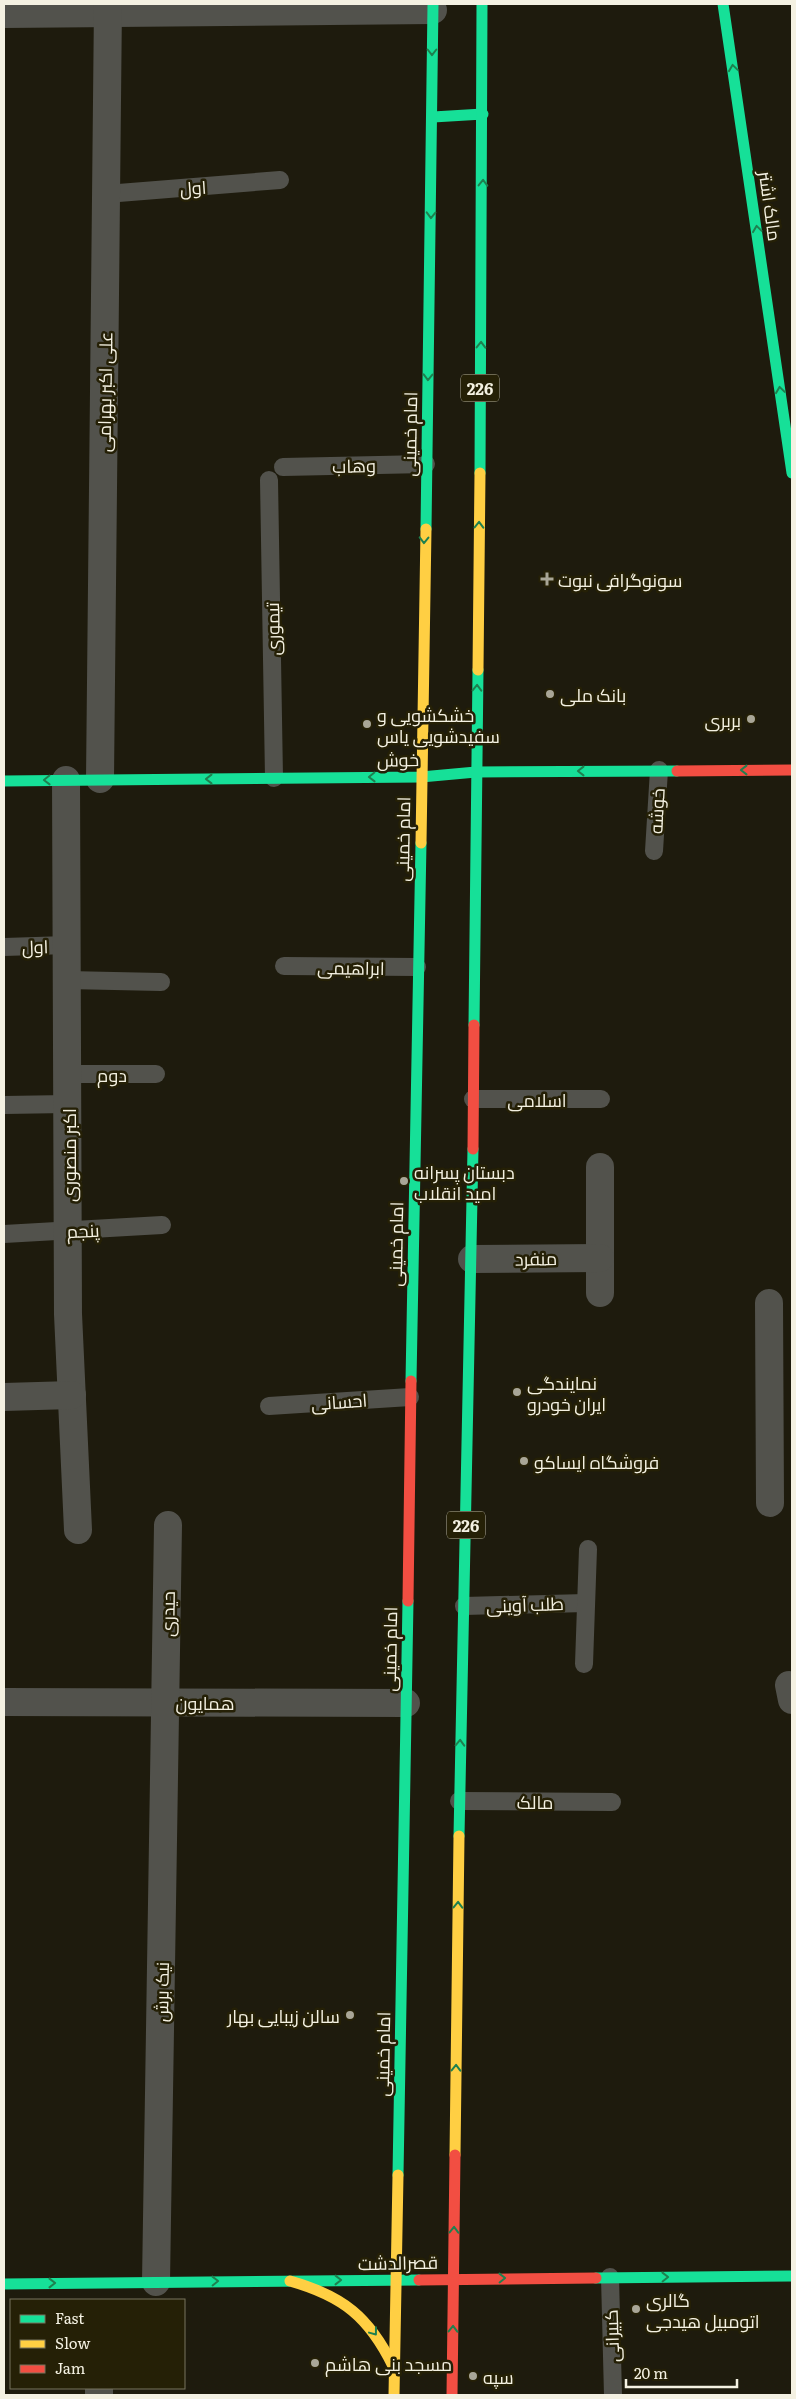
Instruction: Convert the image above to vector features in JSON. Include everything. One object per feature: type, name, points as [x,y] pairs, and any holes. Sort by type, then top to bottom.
[{"type":"main road","name":"226","points":[[452,2395],[459,1800],[472,1259],[484,114],[482,4]]},
{"type":"main road","name":"مالک اشتر","points":[[724,4],[792,473]]},
{"type":"main road","name":"امام خمینی","points":[[394,2395],[433,117],[433,7]]},
{"type":"main road","points":[[433,117],[484,114]]},
{"type":"main road","name":"خوش","points":[[4,781],[421,777],[476,772],[792,770]]},
{"type":"main road","name":"قصرالدشت","points":[[4,2284],[102,2292],[156,2282],[792,2276]]},
{"type":"main road","points":[[290,2281],[329,2293],[347,2304],[376,2333],[395,2370]]},
{"type":"street","points":[[4,14],[108,8],[433,7]]},
{"type":"street","name":"علی اکبر بهرامی","points":[[100,780],[108,8]]},
{"type":"street","name":"اکبر منصوری","points":[[66,780],[68,1231],[78,1530]]},
{"type":"street","points":[[600,1166],[600,1293]]},
{"type":"street","name":"منفرد","points":[[472,1259],[600,1258]]},
{"type":"street","points":[[769,1303],[781,1403],[770,1502]]},
{"type":"street","points":[[4,1397],[72,1395]]},
{"type":"street","name":"حیدری","points":[[166,1702],[168,1525]]},
{"type":"street","name":"همایون","points":[[4,1702],[406,1703]]},
{"type":"street","name":"نیک برش","points":[[156,2282],[166,1702]]},
{"type":"lane","name":"اول","points":[[106,194],[280,180]]},
{"type":"lane","name":"وهاب","points":[[283,467],[426,464]]},
{"type":"lane","name":"تیموری","points":[[270,480],[274,778]]},
{"type":"lane","name":"خوشه","points":[[654,851],[659,770]]},
{"type":"lane","name":"اول","points":[[4,947],[66,945]]},
{"type":"lane","name":"ابراهیمی","points":[[284,966],[418,967]]},
{"type":"lane","points":[[66,980],[161,982]]},
{"type":"lane","name":"دوم","points":[[68,1074],[156,1074]]},
{"type":"lane","name":"اسلامی","points":[[473,1099],[601,1099]]},
{"type":"lane","points":[[4,1105],[67,1104]]},
{"type":"lane","name":"پنجم","points":[[4,1234],[162,1225]]},
{"type":"lane","name":"احسانی","points":[[269,1406],[410,1397]]},
{"type":"lane","points":[[584,1664],[588,1549]]},
{"type":"lane","name":"طلب آوینی","points":[[464,1606],[586,1603]]},
{"type":"lane","name":"مالک","points":[[459,1800],[612,1802]]},
{"type":"lane","name":"کبیرانی","points":[[610,2277],[613,2395]]},
{"type":"traffic: fast","points":[[426,529],[433,4]]},
{"type":"traffic: fast","points":[[480,473],[482,4]]},
{"type":"traffic: fast","points":[[723,4],[792,473]]},
{"type":"traffic: fast","points":[[433,117],[483,114]]},
{"type":"traffic: fast","points":[[474,1025],[478,670]]},
{"type":"traffic: fast","points":[[4,781],[421,777],[476,772],[677,771]]},
{"type":"traffic: fast","points":[[411,1381],[421,843]]},
{"type":"traffic: fast","points":[[459,1836],[473,1149]]},
{"type":"traffic: fast","points":[[398,2175],[408,1601]]},
{"type":"traffic: fast","points":[[596,2278],[792,2276]]},
{"type":"traffic: fast","points":[[4,2284],[419,2280]]},
{"type":"traffic: slow","points":[[478,670],[480,473]]},
{"type":"traffic: slow","points":[[421,843],[426,529]]},
{"type":"traffic: slow","points":[[455,2155],[459,1836]]},
{"type":"traffic: slow","points":[[394,2395],[398,2175]]},
{"type":"traffic: slow","points":[[290,2281],[325,2294],[352,2311],[374,2334],[393,2366]]},
{"type":"traffic: jam","points":[[677,771],[792,770]]},
{"type":"traffic: jam","points":[[473,1149],[474,1025]]},
{"type":"traffic: jam","points":[[408,1601],[411,1381]]},
{"type":"traffic: jam","points":[[452,2395],[455,2155]]},
{"type":"traffic: jam","points":[[419,2280],[596,2278]]},
{"type":"place","name":"سونوگرافی نبوت","points":[[547,579]]},
{"type":"place","name":"بانک ملی","points":[[550,694]]},
{"type":"place","name":"بربری","points":[[751,719]]},
{"type":"place","name":"خشکشویی و سفیدشویی یاس","points":[[367,724]]},
{"type":"place","name":"دبستان پسرانه امید انقلاب","points":[[404,1181]]},
{"type":"place","name":"نمایندگی ایران خودرو","points":[[517,1392]]},
{"type":"place","name":"فروشگاه ایساکو","points":[[524,1461]]},
{"type":"place","name":"سالن زیبایی بهار","points":[[350,2015]]},
{"type":"place","name":"گالرى اتومبیل هیدجى","points":[[636,2309]]},
{"type":"place","name":"مسجد بنی هاشم","points":[[315,2363]]},
{"type":"place","name":"سپه","points":[[473,2376]]}]
